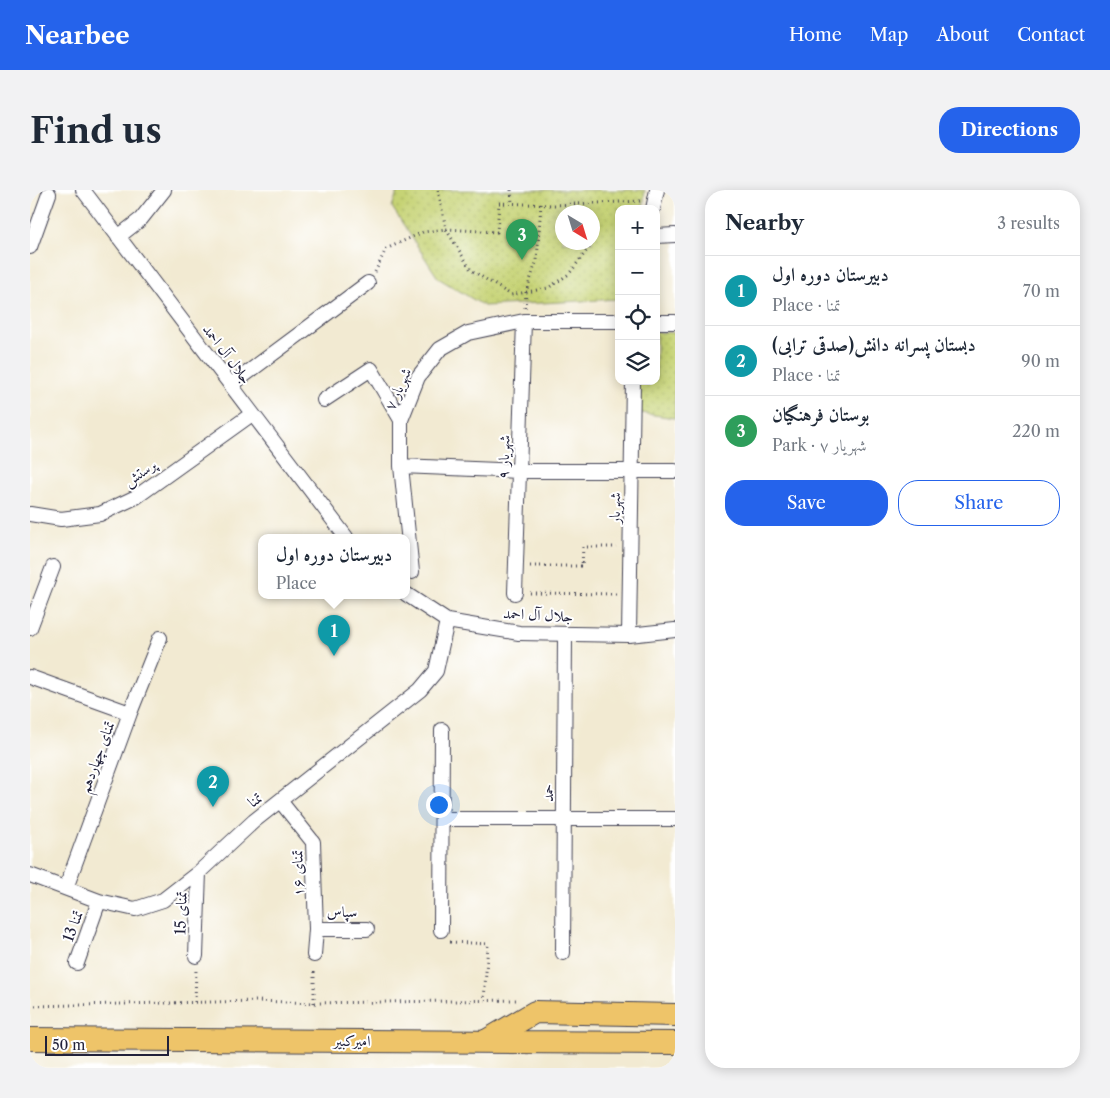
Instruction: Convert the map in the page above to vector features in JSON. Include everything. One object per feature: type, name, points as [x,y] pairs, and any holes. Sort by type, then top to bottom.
[{"type":"main road","points":[[483,1042],[535,1012],[675,1015]]},
{"type":"main road","name":"امیرکبیر","points":[[30,1039],[675,1043]]},
{"type":"street","name":"جلال آل احمد","points":[[83,190],[344,534]]},
{"type":"street","points":[[118,237],[141,219],[164,190]]},
{"type":"street","points":[[30,248],[49,194]]},
{"type":"street","points":[[660,236],[675,235]]},
{"type":"street","points":[[231,385],[368,283]]},
{"type":"street","name":"شهریار ۷","points":[[408,534],[401,466],[401,420],[418,377],[440,349],[468,333],[524,321],[615,321]]},
{"type":"street","name":"شهریار ۹","points":[[515,593],[524,321]]},
{"type":"street","points":[[660,322],[675,322]]},
{"type":"street","points":[[324,400],[371,368],[401,420]]},
{"type":"street","name":"شهریار","points":[[629,635],[633,385]]},
{"type":"street","name":"پرستش","points":[[30,514],[61,519],[100,514],[136,497],[252,414]]},
{"type":"street","points":[[401,466],[520,471],[675,471]]},
{"type":"street","name":"شهریار ۷","points":[[410,553],[412,572]]},
{"type":"street","points":[[30,628],[53,567]]},
{"type":"street","name":"جلال آل احمد","points":[[410,597],[447,620],[519,633],[629,635],[675,630]]},
{"type":"street","name":"تمنا","points":[[30,875],[99,901],[135,909],[163,900],[199,872],[254,821],[281,802],[420,690],[436,670],[447,620]]},
{"type":"street","name":"حمد","points":[[563,952],[565,634]]},
{"type":"street","name":"تمنای چهاردهم","points":[[66,888],[130,713],[160,638]]},
{"type":"street","points":[[30,677],[130,713]]},
{"type":"street","points":[[441,930],[442,730]]},
{"type":"street","name":"تمنای ۱۶","points":[[281,802],[313,842],[316,928],[314,955]]},
{"type":"street","points":[[442,819],[675,819]]},
{"type":"street","name":"تمنای 15","points":[[196,956],[199,872]]},
{"type":"street","name":"تمنا 13","points":[[76,963],[99,901]]},
{"type":"street","name":"سپاس","points":[[316,928],[367,928]]},
{"type":"path","points":[[438,190],[446,229],[471,270],[510,295],[548,288],[569,274],[587,250]]},
{"type":"path","points":[[511,190],[512,203]]},
{"type":"path","points":[[368,283],[386,249],[423,232],[446,229],[497,232],[499,203],[541,204],[655,199]]},
{"type":"path","points":[[526,292],[537,260],[541,204]]},
{"type":"path","points":[[517,566],[582,566],[583,547],[631,547]]},
{"type":"path","points":[[515,593],[630,594]]},
{"type":"path","points":[[441,930],[441,941],[488,944],[484,1000]]},
{"type":"path","points":[[314,955],[314,1003]]},
{"type":"path","points":[[195,1002],[196,956]]},
{"type":"path","points":[[30,1006],[195,1002],[314,1003],[518,1000]]},
{"type":"green space","points":[[398,190],[645,190],[643,205],[615,205],[615,299],[484,306],[438,278],[392,207]]},
{"type":"green space","points":[[660,332],[675,333],[675,418],[633,412],[634,385],[660,385]]},
{"type":"place","name":"بوستان فرهنگیان","points":[[522,260]]},
{"type":"place","name":"دبیرستان دوره اول","points":[[334,656]]},
{"type":"place","name":"دبستان پسرانه دانش(صدقی ترابی)","points":[[213,807]]}]
